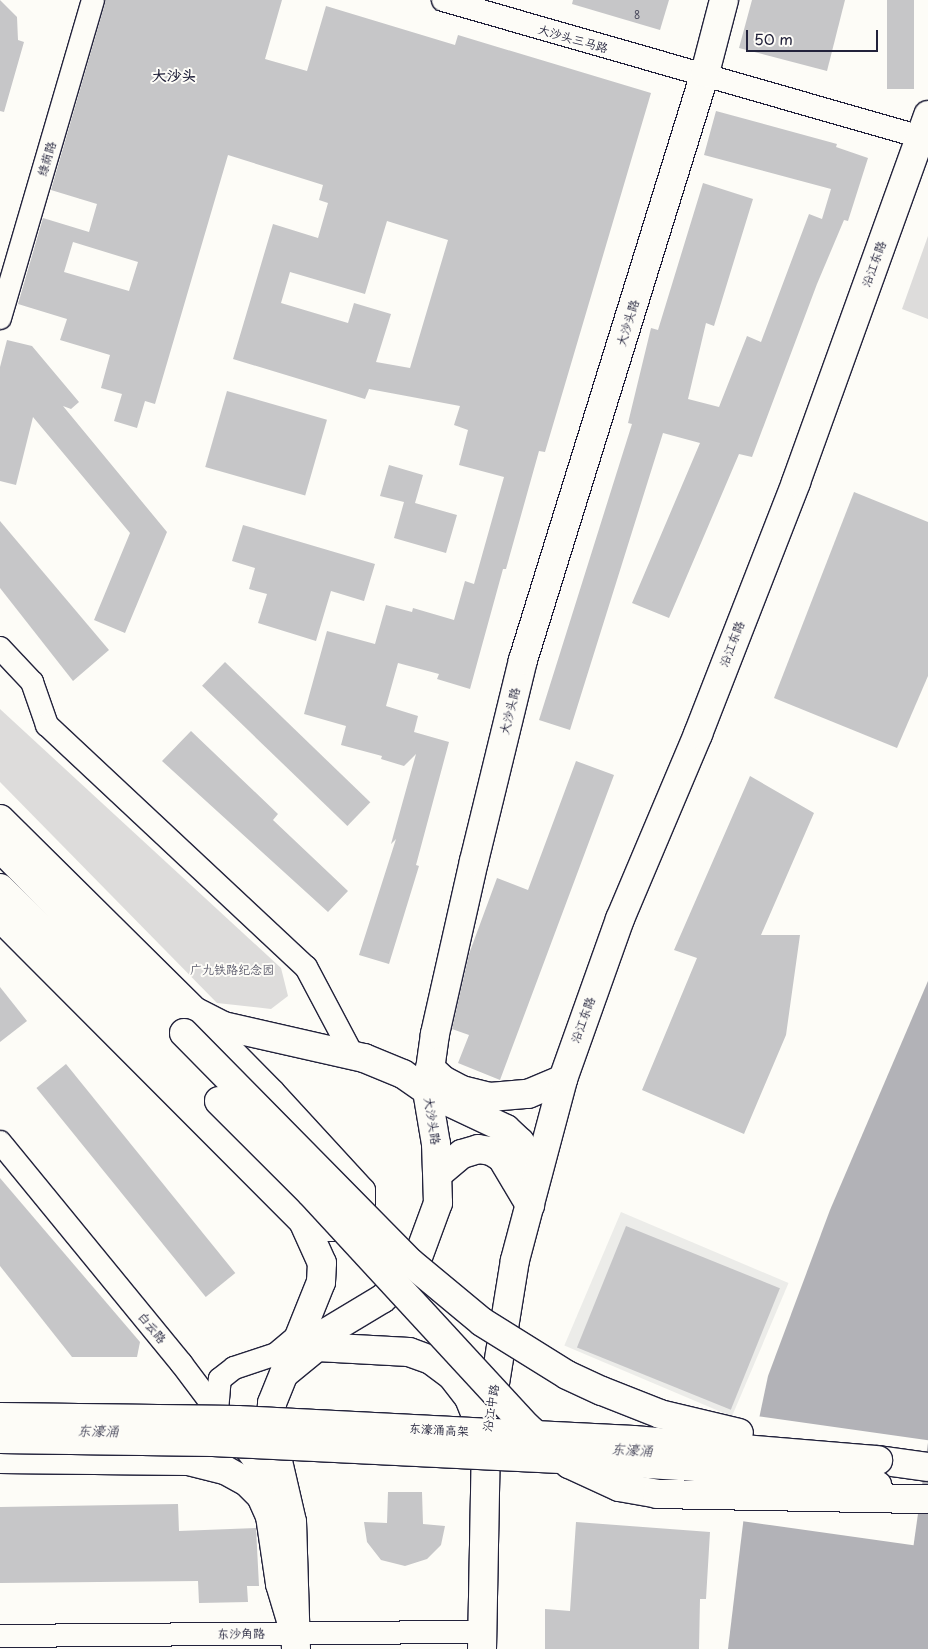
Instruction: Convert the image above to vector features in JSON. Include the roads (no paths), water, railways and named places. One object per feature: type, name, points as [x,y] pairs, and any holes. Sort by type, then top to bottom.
[{"type":"main road","name":"大沙头路","points":[[284,1374],[312,1341],[382,1299],[404,1280],[417,1260],[438,1203],[438,1174],[428,1080],[472,871],[523,660],[705,73],[724,0]]},
{"type":"main road","name":"沿江东路","points":[[538,1172],[564,1079],[620,919],[698,734],[792,491],[924,126]]},
{"type":"main road","points":[[0,819],[412,1263],[468,1312],[514,1344],[586,1384],[660,1414],[878,1472],[928,1493]]},
{"type":"main road","points":[[0,848],[189,1022],[223,1026],[352,1054],[403,1074],[428,1080],[443,1080],[462,1090],[490,1097],[528,1094],[564,1079]]},
{"type":"main road","points":[[0,888],[220,1101],[311,1193],[527,1427],[569,1464],[619,1486],[658,1494],[928,1499]]},
{"type":"main road","points":[[0,917],[303,1221],[322,1263],[315,1304],[272,1403],[270,1427],[292,1522],[296,1641]]},
{"type":"main road","points":[[428,1080],[506,1129],[520,1142],[538,1172]]},
{"type":"main road","points":[[438,1174],[462,1154],[478,1149],[491,1151],[502,1158],[530,1205]]},
{"type":"main road","name":"沿江中路","points":[[482,1641],[486,1439],[515,1260],[538,1172]]},
{"type":"main road","points":[[284,1374],[317,1347],[409,1352],[431,1360],[452,1376],[469,1398],[486,1439]]},
{"type":"main road","name":"东濠涌高架","points":[[0,1417],[237,1420],[634,1440],[878,1472]]},
{"type":"main road","points":[[0,1439],[336,1448],[675,1465],[878,1472],[928,1467]]},
{"type":"main road","points":[[0,1459],[188,1461],[225,1470],[261,1496],[270,1516],[280,1584],[296,1641]]},
{"type":"street","name":"绿荫路","points":[[0,318],[93,0]]},
{"type":"street","name":"大沙头三马路","points":[[443,0],[665,66],[705,73],[924,126]]},
{"type":"street","name":"大沙头三马路","points":[[495,0],[668,52],[705,73]]},
{"type":"street","points":[[0,648],[32,682],[48,724],[306,967],[352,1054]]},
{"type":"street","points":[[189,1022],[273,1091],[364,1190],[364,1205],[335,1230],[315,1230],[303,1221]]},
{"type":"street","name":"白云路","points":[[0,1142],[217,1411],[272,1484],[292,1522]]},
{"type":"street","points":[[217,1411],[220,1379],[234,1368],[276,1354],[301,1333]]},
{"type":"street","name":"东沙角路","points":[[0,1636],[32,1642],[482,1641]]},
{"type":"district","name":"大沙头","points":[[174,75]]},
{"type":"park label","name":"广九铁路纪念园","points":[[232,970]]},
{"type":"water label","name":"东濠涌","points":[[98,1431]]},
{"type":"water label","name":"东濠涌","points":[[632,1450]]}]
